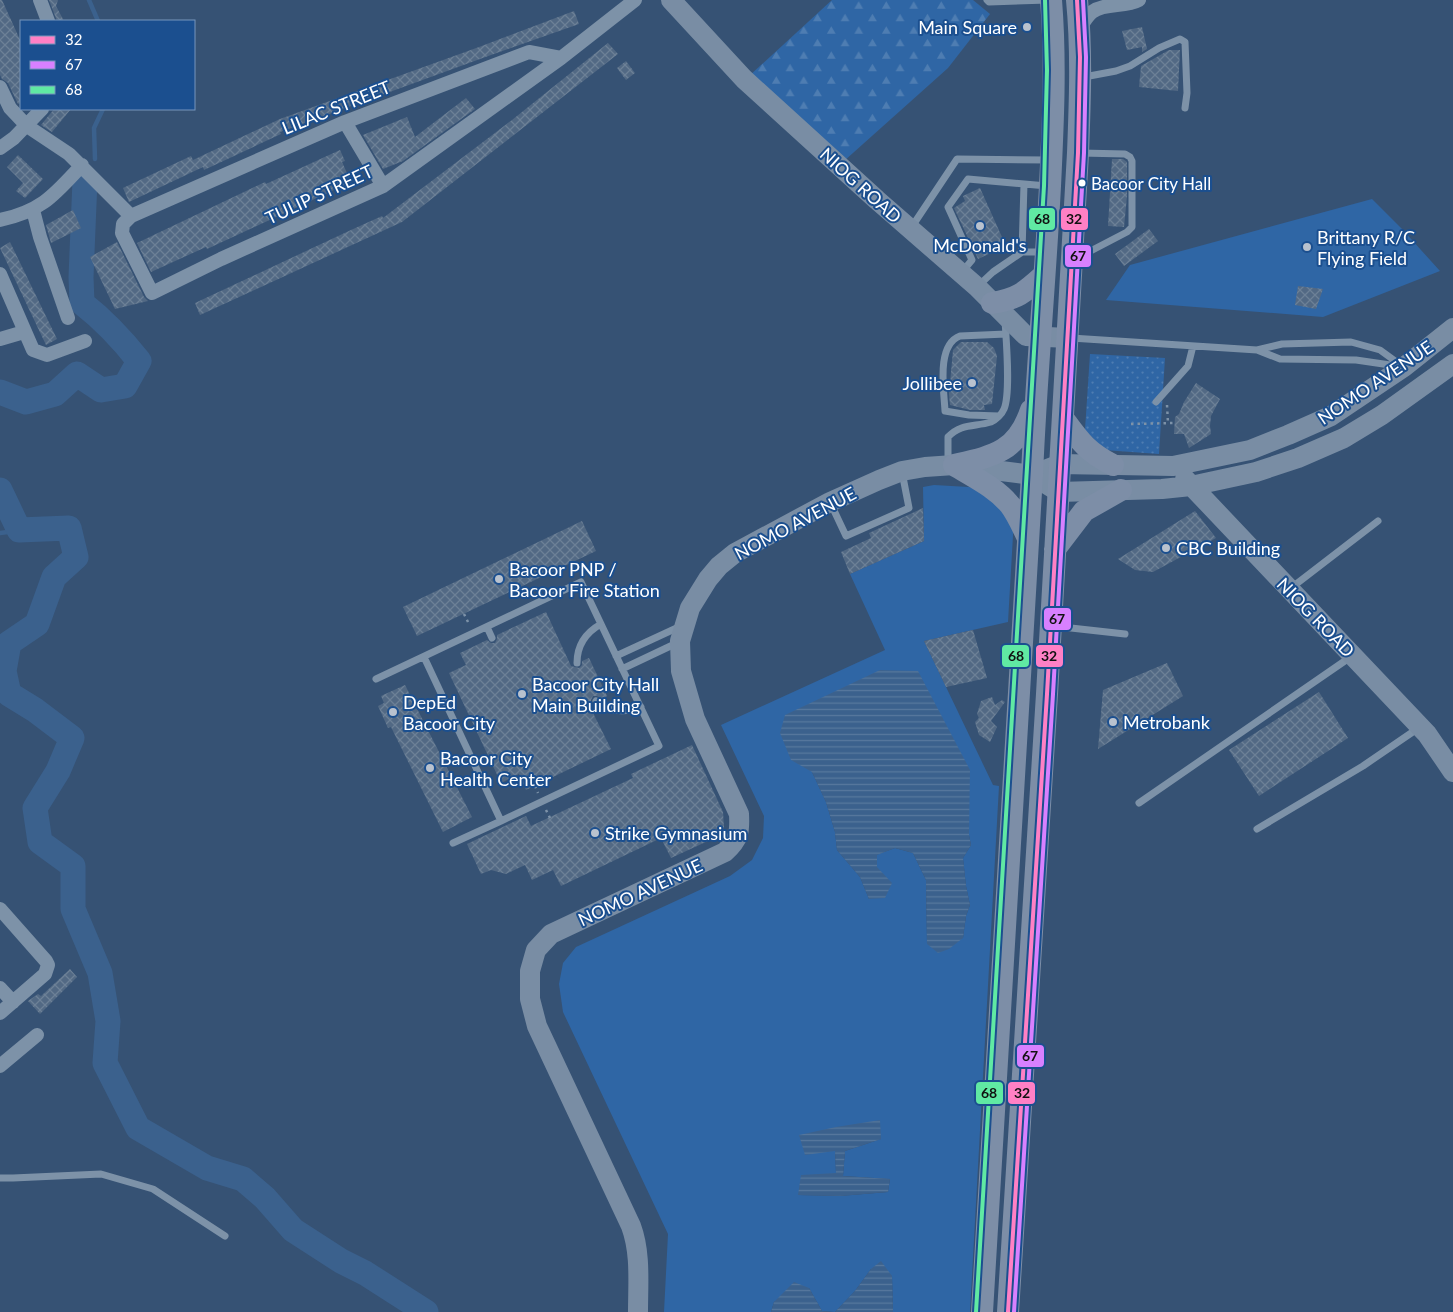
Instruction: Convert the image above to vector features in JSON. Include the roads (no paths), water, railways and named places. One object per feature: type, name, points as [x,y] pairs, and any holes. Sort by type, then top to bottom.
[{"type":"main road","points":[[982,1312],[1027,536],[1050,186],[1054,88],[1050,0]]},
{"type":"main road","points":[[1008,1312],[1078,153],[1081,77],[1080,28],[1077,0]]},
{"type":"main road","points":[[995,310],[1028,290],[1044,275]]},
{"type":"main road","points":[[951,465],[990,457],[1005,448],[1016,439],[1026,426],[1036,397]]},
{"type":"main road","points":[[1063,418],[1085,447],[1113,465]]},
{"type":"main road","points":[[951,465],[1003,498],[1011,507],[1027,536]]},
{"type":"main road","points":[[1055,549],[1084,511],[1121,490]]},
{"type":"street","points":[[40,0],[48,20]]},
{"type":"street","name":"TULIP STREET","points":[[131,216],[123,224],[122,233],[152,293],[221,259],[383,186],[561,58],[635,0]]},
{"type":"street","name":"NIOG ROAD","points":[[671,0],[744,79],[960,273],[995,310],[1026,336],[1068,338]]},
{"type":"street","points":[[1080,28],[1091,12],[1103,6],[1122,5],[1139,0]]},
{"type":"street","name":"LILAC STREET","points":[[131,216],[345,122],[529,52],[561,58]]},
{"type":"street","points":[[0,86],[10,108],[27,126],[82,165],[131,216]]},
{"type":"street","points":[[0,148],[27,126],[41,110]]},
{"type":"street","points":[[345,122],[383,186]]},
{"type":"street","points":[[0,220],[33,210],[52,197],[82,165]]},
{"type":"street","points":[[33,210],[68,318]]},
{"type":"street","points":[[0,274],[32,350],[47,355],[85,341]]},
{"type":"street","name":"NOMO AVENUE","points":[[1032,475],[1060,464],[1173,466],[1250,450],[1330,416],[1404,367],[1453,328]]},
{"type":"street","points":[[0,339],[24,332]]},
{"type":"street","name":"NOMO AVENUE","points":[[638,1312],[638,1254],[636,1239],[537,1026],[530,999],[530,971],[536,950],[551,934],[725,852],[734,844],[740,831],[739,814],[701,734],[686,694],[681,670],[682,633],[690,608],[698,593],[719,566],[735,553],[754,542],[830,502],[902,471],[951,465],[1032,475],[1059,492],[1162,489],[1191,486],[1256,472],[1298,458],[1344,438],[1390,410],[1453,364]]},
{"type":"street","name":"NIOG ROAD","points":[[1173,466],[1427,734],[1453,772]]},
{"type":"street","points":[[0,909],[46,961],[48,970],[0,1013]]},
{"type":"street","points":[[0,988],[13,1002]]},
{"type":"street","points":[[0,1066],[37,1035]]},
{"type":"lane","points":[[987,0],[989,2],[1050,0]]},
{"type":"lane","points":[[1081,77],[1116,71],[1130,66],[1159,48],[1180,39],[1186,42],[1187,93],[1185,108]]},
{"type":"lane","points":[[1072,261],[1128,232],[1132,227],[1132,161],[1130,157],[1125,154],[1078,153]]},
{"type":"lane","points":[[910,229],[957,159],[1051,160]]},
{"type":"lane","points":[[960,273],[972,260],[948,207],[968,178],[1050,186]]},
{"type":"lane","points":[[1022,252],[1024,184]]},
{"type":"lane","points":[[951,465],[948,437],[961,427],[990,422],[999,416],[1006,402],[1008,378],[995,310],[993,272],[1022,252],[1046,252]]},
{"type":"lane","points":[[995,310],[949,343],[945,355],[944,387],[945,411],[969,415],[999,416]]},
{"type":"lane","points":[[1068,338],[1257,350],[1282,344],[1350,342],[1380,350],[1404,367]]},
{"type":"lane","points":[[1156,402],[1188,366],[1193,346]]},
{"type":"lane","points":[[1257,350],[1280,359],[1356,360],[1404,367]]},
{"type":"lane","points":[[830,502],[846,536],[909,508],[902,471]]},
{"type":"lane","points":[[1290,590],[1378,521]]},
{"type":"lane","points":[[376,679],[582,582],[659,746],[453,843]]},
{"type":"lane","points":[[577,664],[577,652],[584,638],[601,624]]},
{"type":"lane","points":[[1050,626],[1125,634]]},
{"type":"lane","points":[[487,627],[492,638]]},
{"type":"lane","points":[[616,656],[682,633]]},
{"type":"lane","points":[[622,668],[682,633]]},
{"type":"lane","points":[[1139,803],[1352,656]]},
{"type":"lane","points":[[424,657],[501,821]]},
{"type":"lane","points":[[596,702],[603,707],[619,711],[640,707]]},
{"type":"lane","points":[[1257,829],[1363,766],[1420,727]]},
{"type":"lane","points":[[0,1178],[101,1174],[153,1189],[225,1236]]},
{"type":"waterway","points":[[89,0],[98,20]]},
{"type":"waterway","points":[[95,159],[94,128],[103,110]]},
{"type":"waterway","points":[[0,392],[26,402],[55,394],[77,374],[101,390],[125,386],[139,361],[112,330],[82,303],[81,277],[85,180]]},
{"type":"waterway","points":[[0,490],[19,530],[69,528],[76,557],[54,577],[37,624],[9,643],[4,671],[9,694],[35,710],[72,738],[58,771],[35,808],[40,842],[73,866],[73,909],[100,973],[108,1021],[105,1063],[138,1128],[207,1168],[243,1179],[265,1198],[293,1230],[426,1312]]},
{"type":"waterway","points":[[0,533],[23,530]]},
{"type":"place","name":"Main Square","points":[[1027,27]]},
{"type":"place","name":"Bacoor City Hall","points":[[1082,183]]},
{"type":"place","name":"McDonald's","points":[[980,226]]},
{"type":"place","name":"Brittany R/C Flying Field","points":[[1307,247]]},
{"type":"place","name":"Jollibee","points":[[972,383]]},
{"type":"place","name":"CBC Building","points":[[1166,548]]},
{"type":"place","name":"Bacoor PNP / Bacoor Fire Station","points":[[499,579]]},
{"type":"place","name":"Bacoor City Hall Main Building","points":[[522,694]]},
{"type":"place","name":"DepEd Bacoor City","points":[[393,712]]},
{"type":"place","name":"Metrobank","points":[[1113,722]]},
{"type":"place","name":"Bacoor City Health Center","points":[[430,768]]},
{"type":"place","name":"Strike Gymnasium","points":[[595,833]]}]
